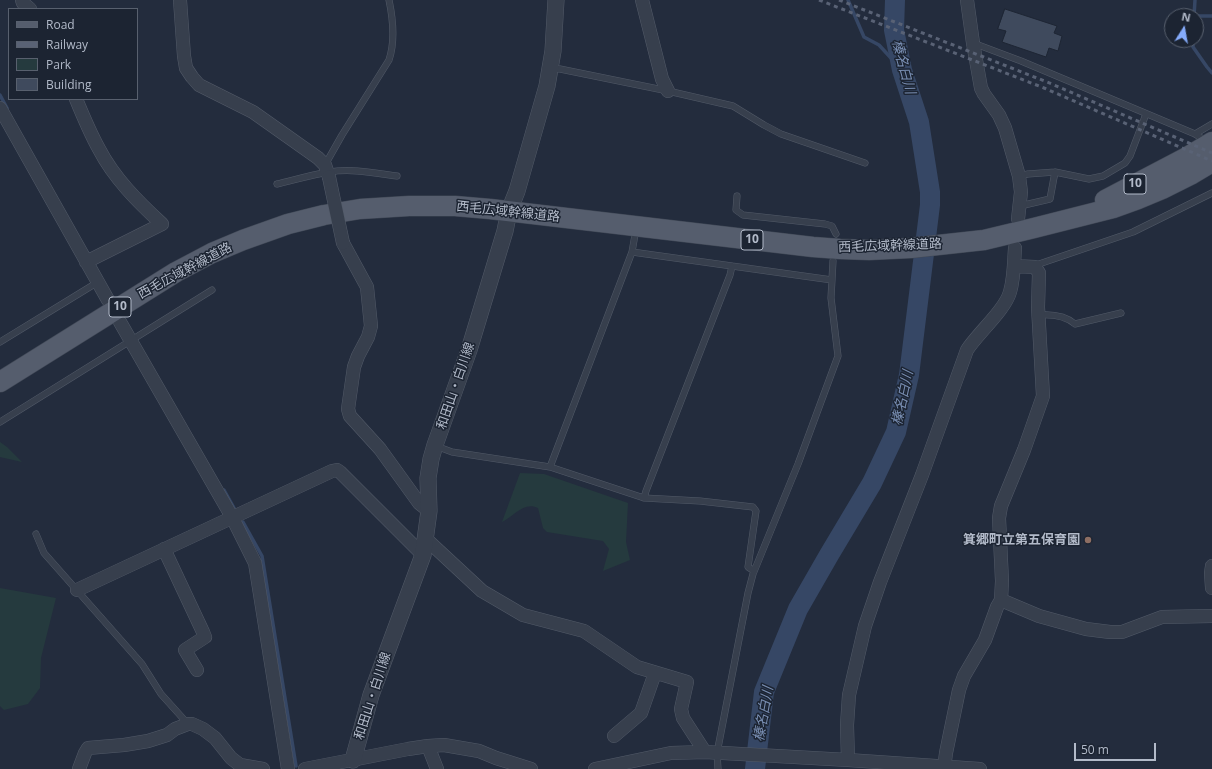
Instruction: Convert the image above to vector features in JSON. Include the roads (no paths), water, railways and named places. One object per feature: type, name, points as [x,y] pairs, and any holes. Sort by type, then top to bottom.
[{"type":"main road","name":"西毛広域幹線道路","points":[[0,382],[176,272],[212,253],[237,242],[288,224],[324,215],[360,209],[409,206],[455,206],[490,208],[813,247],[869,250],[911,248],[984,240],[1113,208],[1138,199],[1192,174],[1207,146]]},
{"type":"street","points":[[22,0],[29,8]]},
{"type":"street","points":[[180,0],[184,56],[186,68],[192,77],[199,85],[253,112],[318,158],[327,171],[343,243],[367,287],[371,326],[368,337],[354,367],[348,409],[350,416],[380,449],[419,503],[429,512]]},
{"type":"street","name":"和田山・白川線","points":[[351,764],[372,696],[423,555],[429,512],[428,478],[431,459],[469,350],[545,93],[553,51],[556,0]]},
{"type":"street","points":[[642,0],[662,79],[668,91]]},
{"type":"street","points":[[967,0],[973,43],[982,88],[984,94],[999,115],[1005,128],[1019,176],[1021,192],[1018,219]]},
{"type":"street","points":[[76,100],[99,150],[112,169],[136,200],[162,224],[86,262]]},
{"type":"street","points":[[0,108],[108,300]]},
{"type":"street","points":[[844,761],[849,695],[870,609],[922,476],[967,350],[973,340],[1003,306],[1010,292],[1015,248]]},
{"type":"street","points":[[944,768],[959,690],[964,676],[985,640],[1001,600],[1002,581],[998,518],[1001,506],[1024,450],[1043,396],[1038,315],[1039,273],[1035,267],[1014,266]]},
{"type":"street","points":[[120,322],[232,517],[255,563],[288,769]]},
{"type":"street","points":[[77,590],[336,470],[340,472],[423,555]]},
{"type":"street","points":[[426,539],[482,591],[523,615],[584,631],[637,667],[687,682],[681,709],[683,718],[717,753]]},
{"type":"street","points":[[164,549],[205,638],[185,650],[197,670]]},
{"type":"street","points":[[1212,566],[1212,588]]},
{"type":"street","points":[[1001,600],[1039,616],[1086,629],[1110,632],[1122,632],[1162,617],[1212,616]]},
{"type":"street","points":[[614,736],[641,713],[655,673]]},
{"type":"street","points":[[79,769],[88,748],[148,741],[167,735],[175,729],[188,724],[203,728],[215,738],[238,767],[263,769]]},
{"type":"street","points":[[305,769],[351,764],[428,746],[444,745],[479,751],[531,769]]},
{"type":"street","points":[[428,746],[437,769]]},
{"type":"street","points":[[595,769],[672,753],[717,753],[980,769]]},
{"type":"lane","points":[[327,171],[342,134],[389,60],[392,52],[393,44],[389,0]]},
{"type":"lane","points":[[973,43],[1021,61],[1146,114],[1207,146],[1212,124]]},
{"type":"lane","points":[[550,69],[560,69],[733,106],[781,134],[865,163]]},
{"type":"lane","points":[[1019,176],[1035,173],[1055,172],[1089,179],[1102,176],[1125,163],[1130,156],[1146,114]]},
{"type":"lane","points":[[277,184],[327,171],[371,172],[397,176]]},
{"type":"lane","points":[[1020,206],[1050,199],[1055,172]]},
{"type":"lane","points":[[1035,267],[1039,264],[1133,232],[1212,193]]},
{"type":"lane","points":[[737,196],[736,210],[743,215],[825,224],[832,226],[836,234]]},
{"type":"lane","points":[[550,467],[632,252],[636,225]]},
{"type":"lane","points":[[632,252],[832,280]]},
{"type":"lane","points":[[718,769],[717,753],[748,592],[754,571],[798,464],[838,356],[832,298],[833,262]]},
{"type":"lane","points":[[644,498],[730,275],[732,266]]},
{"type":"lane","points":[[0,342],[98,282]]},
{"type":"lane","points":[[0,422],[212,290]]},
{"type":"lane","points":[[1038,315],[1045,314],[1067,318],[1075,324],[1121,313]]},
{"type":"lane","points":[[435,445],[452,452],[550,467],[644,498],[700,501],[753,507],[756,510],[748,567],[754,571]]},
{"type":"lane","points":[[36,534],[44,553],[142,664],[161,694],[188,724]]},
{"type":"waterway","points":[[848,0],[864,37],[879,45],[902,70]]},
{"type":"waterway","name":"榛名白川","points":[[755,769],[764,692],[798,609],[872,483],[896,432],[909,375],[930,205],[930,192],[919,122],[902,70],[894,30],[895,0]]},
{"type":"waterway","points":[[1194,8],[1195,0]]},
{"type":"waterway","points":[[1204,16],[1212,16]]},
{"type":"waterway","points":[[1194,48],[1212,73]]},
{"type":"waterway","points":[[0,95],[7,108]]},
{"type":"waterway","points":[[224,490],[234,508]]},
{"type":"waterway","points":[[243,522],[262,556],[296,766]]},
{"type":"railway","points":[[819,0],[1044,88],[1212,161]]},
{"type":"railway","points":[[839,0],[1047,82],[1212,153]]},
{"type":"place","name":"箕郷町立第五保育園","points":[[1088,540]]}]
